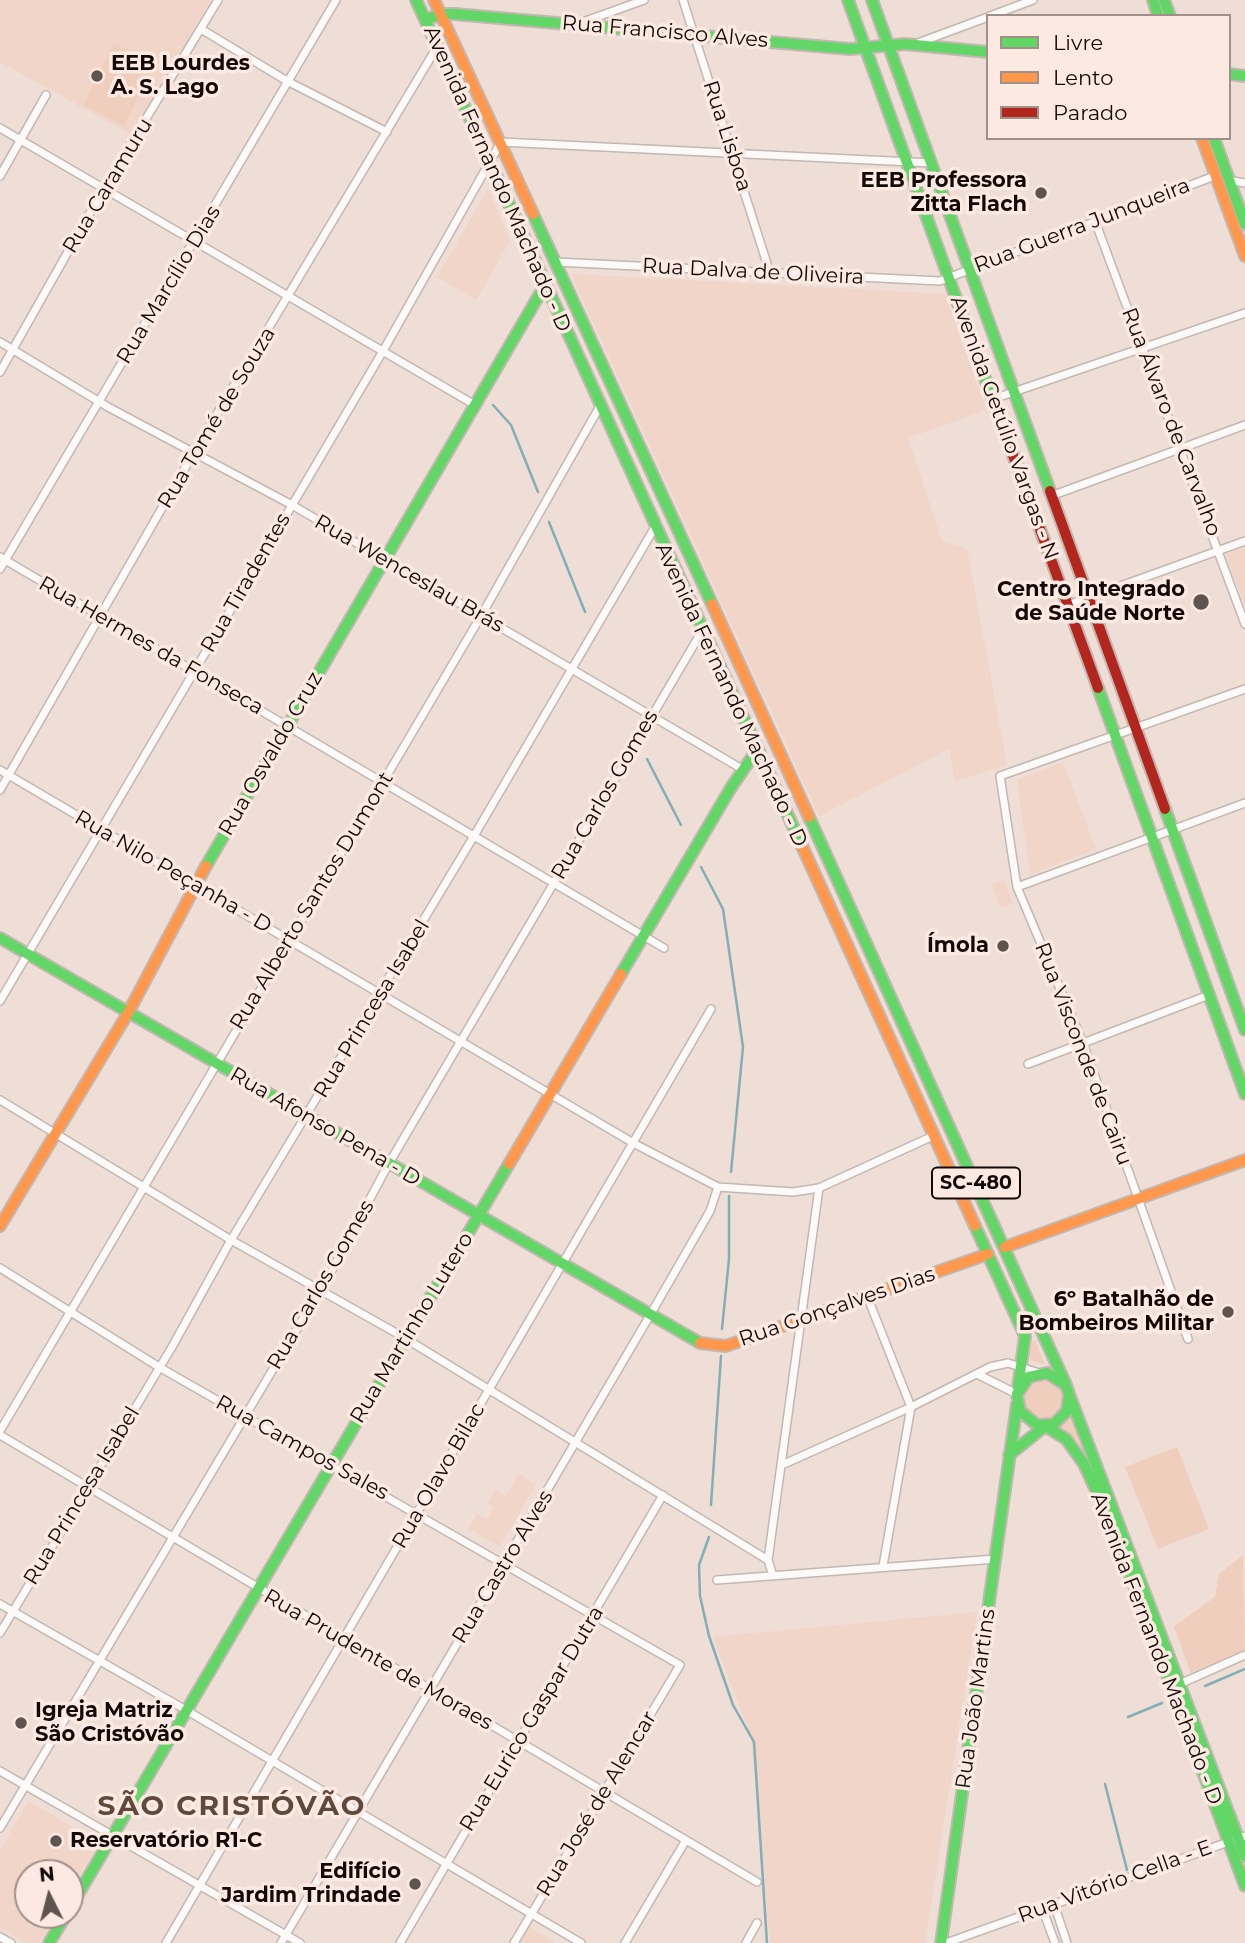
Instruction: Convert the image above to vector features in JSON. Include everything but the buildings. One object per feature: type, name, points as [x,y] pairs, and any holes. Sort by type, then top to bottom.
[{"type":"street","name":"Rua Caramuru","points":[[0,372],[104,188],[218,0]]},
{"type":"street","name":"Rua Marcílio Dias","points":[[0,569],[3,559],[197,240],[336,0]]},
{"type":"street","name":"Avenida Fernando Machado - D","points":[[416,0],[1025,1336],[1017,1399]]},
{"type":"street","name":"Avenida Fernando Machado - D","points":[[434,0],[833,867],[1068,1389],[1109,1506],[1245,1856]]},
{"type":"street","points":[[576,24],[643,0]]},
{"type":"street","name":"Rua Lisboa","points":[[683,0],[770,273]]},
{"type":"street","name":"Avenida Getúlio Vargas - N","points":[[848,0],[1245,1094]]},
{"type":"street","name":"Avenida Getúlio Vargas - N","points":[[872,0],[1245,1030]]},
{"type":"street","points":[[994,14],[1033,0]]},
{"type":"street","points":[[425,20],[441,14]]},
{"type":"street","name":"Rua Francisco Alves","points":[[441,14],[866,49],[914,45],[986,52]]},
{"type":"street","points":[[914,45],[986,17]]},
{"type":"street","points":[[201,29],[287,81],[387,132]]},
{"type":"street","name":"Rua Tomé de Souza","points":[[0,790],[102,617],[193,454],[437,47]]},
{"type":"street","points":[[0,176],[46,94]]},
{"type":"street","points":[[0,128],[197,240],[475,405]]},
{"type":"street","points":[[1203,140],[1245,256]]},
{"type":"street","points":[[1215,140],[1245,224]]},
{"type":"street","points":[[501,142],[931,163]]},
{"type":"street","name":"Rua Tiradentes","points":[[0,1001],[383,351],[501,142]]},
{"type":"street","points":[[1215,174],[1229,181],[1245,183]]},
{"type":"street","name":"Rua Guerra Junqueira","points":[[949,278],[1215,174]]},
{"type":"street","name":"Rua Álvaro de Carvalho","points":[[1095,221],[1182,448],[1245,624]]},
{"type":"street","name":"Rua Dalva de Oliveira","points":[[556,262],[940,281],[949,278]]},
{"type":"street","name":"Rua Osvaldo Cruz","points":[[0,1226],[128,1013],[195,884],[545,285]]},
{"type":"street","points":[[993,399],[1245,313]]},
{"type":"street","name":"Rua Wenceslau Brás","points":[[0,342],[99,402],[292,505],[742,769]]},
{"type":"street","name":"Rua Alberto Santos Dumont","points":[[0,1433],[481,616],[600,406]]},
{"type":"street","points":[[1051,496],[1245,425]]},
{"type":"street","name":"Rua Princesa Isabel","points":[[0,1633],[159,1367],[231,1240],[308,1118],[655,527]]},
{"type":"street","points":[[1068,605],[1245,541]]},
{"type":"street","name":"Rua Hermes da Fonseca","points":[[3,559],[664,948]]},
{"type":"street","points":[[676,571],[697,598],[708,597]]},
{"type":"street","name":"Rua Carlos Gomes","points":[[0,1828],[245,1417],[388,1165],[702,631]]},
{"type":"street","points":[[1115,736],[1245,689]]},
{"type":"street","name":"Rua Visconde de Cairu","points":[[1115,736],[1000,776],[1017,887],[1083,1043],[1188,1339]]},
{"type":"street","points":[[757,750],[774,741]]},
{"type":"street","name":"Rua Martinho Lutero","points":[[84,1884],[742,769],[757,750]]},
{"type":"street","name":"Rua Nilo Peçanha - D","points":[[0,770],[550,1094],[718,1187]]},
{"type":"street","points":[[1017,887],[1245,803]]},
{"type":"street","points":[[814,875],[833,867]]},
{"type":"street","name":"Rua Afonso Pena - D","points":[[0,938],[649,1317]]},
{"type":"street","points":[[1028,1064],[1209,995]]},
{"type":"street","name":"Rua Olavo Bilac","points":[[166,1943],[563,1267],[711,1009]]},
{"type":"street","points":[[0,1100],[146,1186],[231,1240],[406,1339],[768,1560]]},
{"type":"street","points":[[718,1187],[793,1192],[818,1188],[951,1128]]},
{"type":"street","points":[[1005,1247],[1245,1160]]},
{"type":"street","name":"Rua Castro Alves","points":[[281,1943],[649,1317],[710,1211],[718,1187]]},
{"type":"street","points":[[773,1576],[768,1560],[818,1188]]},
{"type":"street","name":"Rua Gonçalves Dias","points":[[649,1317],[708,1346],[726,1346],[988,1254]]},
{"type":"street","name":"Rua Campos Sales","points":[[0,1268],[159,1367],[680,1665]]},
{"type":"street","points":[[867,1296],[911,1407],[883,1566]]},
{"type":"street","points":[[783,1464],[911,1407],[976,1374],[1008,1363],[1054,1375],[1068,1389],[1067,1411],[1062,1419],[1045,1426],[1009,1455]]},
{"type":"street","points":[[1017,1399],[1021,1384],[1039,1373]]},
{"type":"street","points":[[976,1374],[1017,1399],[1030,1422],[1045,1426]]},
{"type":"street","name":"Rua João Martins","points":[[943,1943],[1017,1399]]},
{"type":"street","name":"Avenida Fernando Machado - D","points":[[1045,1426],[1066,1439],[1109,1506],[1182,1683],[1237,1838],[1245,1886]]},
{"type":"street","name":"Rua Prudente de Moraes","points":[[0,1433],[87,1489],[174,1537],[757,1882]]},
{"type":"street","name":"Rua Eurico Gaspar Dutra","points":[[400,1943],[663,1495]]},
{"type":"street","points":[[717,1580],[996,1559]]},
{"type":"street","points":[[0,1604],[187,1710],[580,1943]]},
{"type":"street","points":[[1182,1683],[1245,1655]]},
{"type":"street","name":"Rua José de Alencar","points":[[514,1943],[680,1665]]},
{"type":"street","points":[[0,1770],[300,1943]]},
{"type":"street","name":"Rua Vitório Cella - E","points":[[943,1943],[1237,1838]]},
{"type":"street","points":[[625,1943],[686,1840]]},
{"type":"street","points":[[1054,1904],[1068,1943]]},
{"type":"street","points":[[1042,1908],[1055,1943]]},
{"type":"street","points":[[746,1943],[757,1923]]},
{"type":"street","points":[[0,1937],[11,1943]]},
{"type":"shaded area","name":"EEB Lourdes A. S. Lago","points":[[0,0],[210,1],[134,136],[0,62]]},
{"type":"shaded area","points":[[114,43],[155,64],[124,126],[83,105]]},
{"type":"shaded area","points":[[488,189],[510,241],[476,300],[437,277]]},
{"type":"shaded area","points":[[571,274],[945,294],[986,410],[908,438],[942,541],[967,549],[1007,765],[955,781],[949,749],[819,816]]},
{"type":"shaded area","points":[[1245,547],[1245,607],[1226,554]]},
{"type":"shaded area","points":[[1063,762],[1096,849],[1030,875],[1017,780]]},
{"type":"shaded area","points":[[1004,880],[1013,904],[1001,908],[992,885]]},
{"type":"shaded area","points":[[1035,1340],[1045,1365],[1030,1360],[1031,1342]]},
{"type":"shaded area","points":[[1044,1378],[1059,1384],[1065,1399],[1059,1414],[1044,1420],[1029,1414],[1023,1399],[1029,1384]]},
{"type":"shaded area","points":[[1070,1415],[1089,1456],[1086,1457],[1074,1439],[1059,1427]]},
{"type":"shaded area","points":[[1177,1447],[1209,1529],[1158,1549],[1125,1467]]},
{"type":"shaded area","points":[[519,1474],[536,1485],[500,1547],[469,1529],[477,1514],[487,1519],[494,1507],[488,1503],[495,1490],[506,1496]]},
{"type":"shaded area","points":[[1243,1555],[1245,1652],[1191,1674],[1174,1626],[1215,1597],[1219,1574]]},
{"type":"shaded area","points":[[977,1612],[925,1943],[770,1943],[751,1737],[713,1637]]},
{"type":"shaded area","points":[[28,1801],[99,1842],[84,1868],[84,1859],[14,1859],[14,1929],[48,1929],[40,1943],[27,1943],[0,1928],[0,1850]]},
{"type":"shaded area","points":[[529,1927],[556,1943],[520,1943]]},
{"type":"waterway","points":[[493,405],[511,425],[538,492]]},
{"type":"waterway","points":[[549,522],[585,612]]},
{"type":"waterway","points":[[647,759],[681,825]]},
{"type":"waterway","points":[[701,867],[723,909],[743,1047],[731,1172]]},
{"type":"waterway","points":[[722,1329],[729,1259],[729,1196]]},
{"type":"waterway","points":[[711,1505],[721,1356]]},
{"type":"waterway","points":[[709,1537],[699,1565],[700,1596],[709,1636],[733,1705],[754,1742],[767,1943]]},
{"type":"waterway","points":[[1205,1686],[1245,1669]]},
{"type":"waterway","points":[[1128,1717],[1162,1703]]},
{"type":"waterway","points":[[1105,1784],[1127,1870]]},
{"type":"traffic: fast","points":[[416,0],[802,846]]},
{"type":"traffic: fast","points":[[848,0],[1002,425]]},
{"type":"traffic: fast","points":[[872,0],[1050,491]]},
{"type":"traffic: fast","points":[[1153,0],[1157,14]]},
{"type":"traffic: fast","points":[[1164,0],[1169,14]]},
{"type":"traffic: fast","points":[[425,20],[441,14],[454,14],[850,49],[905,44],[986,52]]},
{"type":"traffic: fast","points":[[1231,74],[1245,76]]},
{"type":"traffic: fast","points":[[1215,140],[1245,224]]},
{"type":"traffic: fast","points":[[533,214],[712,604]]},
{"type":"traffic: fast","points":[[206,866],[545,285]]},
{"type":"traffic: fast","points":[[1098,688],[1245,1094]]},
{"type":"traffic: fast","points":[[621,974],[732,786],[757,750]]},
{"type":"traffic: fast","points":[[1165,809],[1245,1030]]},
{"type":"traffic: fast","points":[[809,817],[1066,1385],[1069,1394],[1067,1411],[1054,1424],[1037,1425],[1020,1411],[1017,1394],[1029,1377],[1047,1373],[1066,1385]]},
{"type":"traffic: fast","points":[[0,938],[700,1343]]},
{"type":"traffic: fast","points":[[84,1884],[509,1164]]},
{"type":"traffic: fast","points":[[975,1226],[1025,1336],[1018,1388]]},
{"type":"traffic: fast","points":[[1069,1394],[1245,1856]]},
{"type":"traffic: fast","points":[[941,1943],[1017,1404]]},
{"type":"traffic: fast","points":[[1045,1426],[1066,1439],[1084,1464],[1112,1525],[1245,1886]]},
{"type":"traffic: fast","points":[[1009,1455],[1045,1426]]},
{"type":"traffic: fast","points":[[49,1943],[58,1929]]},
{"type":"traffic: slow","points":[[434,0],[533,214]]},
{"type":"traffic: slow","points":[[1203,140],[1245,256]]},
{"type":"traffic: slow","points":[[712,604],[809,817]]},
{"type":"traffic: slow","points":[[802,846],[975,1226]]},
{"type":"traffic: slow","points":[[0,1226],[128,1013],[206,866]]},
{"type":"traffic: slow","points":[[509,1164],[621,974]]},
{"type":"traffic: slow","points":[[1005,1247],[1245,1160]]},
{"type":"traffic: slow","points":[[700,1343],[726,1346],[988,1254]]},
{"type":"traffic: jam","points":[[1002,425],[1098,688]]},
{"type":"traffic: jam","points":[[1050,491],[1165,809]]},
{"type":"place","name":"EEB Lourdes A. S. Lago","points":[[97,76]]},
{"type":"place","name":"EEB Professora Zitta Flach","points":[[1041,193]]},
{"type":"place","name":"Centro Integrado de Saúde Norte","points":[[1201,602]]},
{"type":"place","name":"Ímola","points":[[1003,946]]},
{"type":"place","name":"6º Batalhão de Bombeiros Militar","points":[[1228,1312]]},
{"type":"place","name":"Igreja Matriz São Cristóvão","points":[[21,1723]]},
{"type":"place","name":"Reservatório R1-C","points":[[56,1841]]},
{"type":"place","name":"Edifício Jardim Trindade","points":[[415,1884]]},
{"type":"district","name":"SÃO CRISTÓVÃO","points":[[232,1807]]}]
